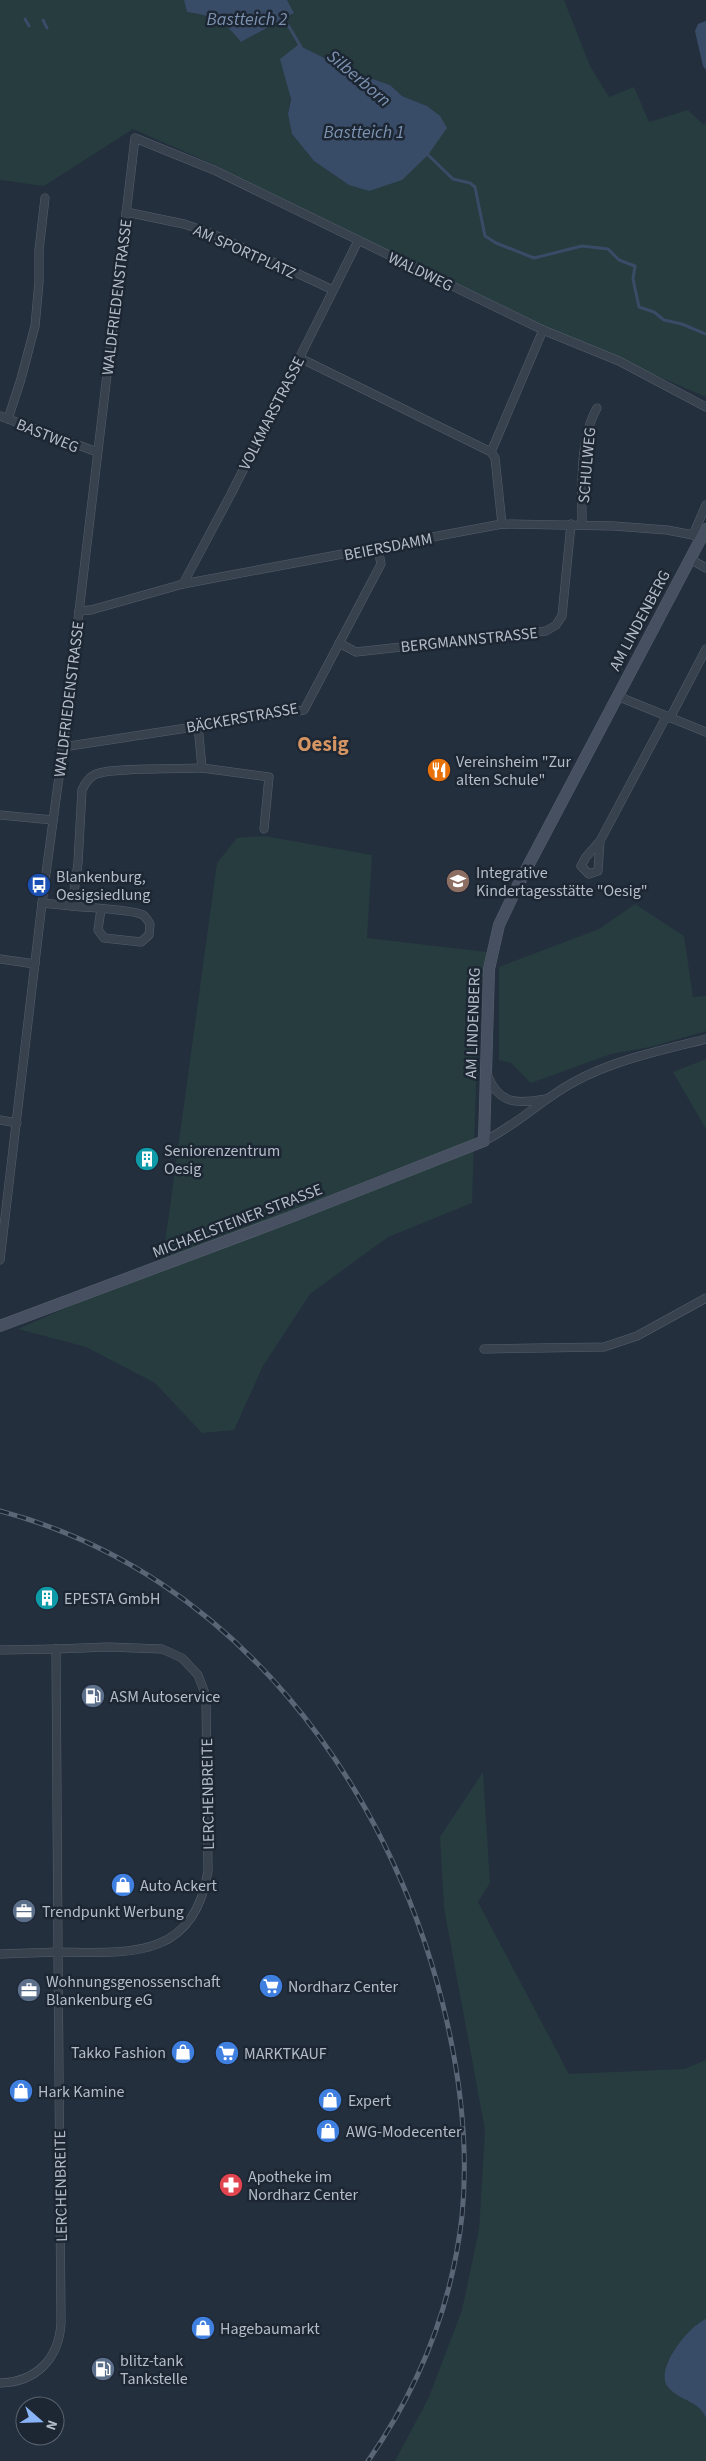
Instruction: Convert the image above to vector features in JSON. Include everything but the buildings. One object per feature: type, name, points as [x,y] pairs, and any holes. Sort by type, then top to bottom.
[{"type":"street","name":"WALDFRIEDENSTRASSE","points":[[0,1260],[135,138]]},
{"type":"street","name":"WALDWEG","points":[[135,138],[214,170],[543,330],[619,361],[706,407]]},
{"type":"street","points":[[4,418],[21,379],[35,326],[39,282],[39,250],[45,198]]},
{"type":"street","name":"AM SPORTPLATZ","points":[[126,212],[184,224],[212,234],[332,290]]},
{"type":"street","name":"VOLKMARSTRASSE","points":[[183,584],[300,358],[332,290],[358,241]]},
{"type":"street","points":[[491,452],[543,330]]},
{"type":"street","points":[[300,358],[491,452],[494,458],[502,524]]},
{"type":"street","name":"SCHULWEG","points":[[582,524],[582,484],[588,422],[597,408]]},
{"type":"street","name":"BASTWEG","points":[[4,418],[97,452]]},
{"type":"street","points":[[692,555],[700,535],[706,505]]},
{"type":"street","name":"BEIERSDAMM","points":[[79,611],[92,610],[183,584],[502,524],[582,524],[667,530],[700,535]]},
{"type":"street","name":"BERGMANNSTRASSE","points":[[339,643],[356,652],[546,630],[556,625],[562,616],[571,524]]},
{"type":"street","name":"BÄCKERSTRASSE","points":[[63,747],[304,710],[380,564],[378,548]]},
{"type":"street","name":"AM LINDENBERG","points":[[484,1141],[488,984],[491,954],[499,925],[518,883],[692,555],[706,568]]},
{"type":"street","points":[[600,841],[706,649]]},
{"type":"street","name":"AM LINDENBERG","points":[[617,696],[706,732]]},
{"type":"street","points":[[198,725],[202,768]]},
{"type":"street","points":[[72,906],[78,863],[82,790],[86,782],[94,774],[113,771],[202,768],[269,777],[264,830]]},
{"type":"street","points":[[0,815],[53,820]]},
{"type":"street","points":[[42,903],[101,909],[144,916],[150,924],[148,935],[142,942],[104,938],[98,930],[101,909]]},
{"type":"street","points":[[0,959],[35,964]]},
{"type":"street","points":[[484,1141],[502,1133],[548,1098],[573,1082],[602,1068],[706,1039]]},
{"type":"street","points":[[487,1072],[492,1087],[514,1102],[527,1102],[548,1098]]},
{"type":"street","points":[[0,1120],[17,1123]]},
{"type":"street","name":"MICHAELSTEINER STRASSE","points":[[0,1326],[296,1215],[484,1141]]},
{"type":"street","points":[[484,1349],[604,1347],[637,1336],[706,1298]]},
{"type":"street","name":"LERCHENBREITE","points":[[0,1650],[116,1647],[162,1649],[182,1658],[198,1675],[206,1696],[208,1871],[203,1894],[191,1916],[164,1943],[125,1953],[58,1952],[0,1954]]},
{"type":"street","name":"LERCHENBREITE","points":[[0,2383],[24,2378],[42,2368],[58,2346],[60,2334],[56,1649]]},
{"type":"green space","points":[[0,0],[184,0],[187,12],[205,15],[224,24],[241,42],[294,13],[287,0],[564,0],[590,66],[609,97],[634,87],[649,122],[688,110],[704,125],[706,122],[706,397],[518,316],[290,207],[217,166],[133,129],[44,186],[0,180]],"holes":[[[298,45],[353,72],[390,85],[402,96],[427,106],[349,185],[314,161],[292,134],[288,114]]]},
{"type":"green space","points":[[264,836],[372,855],[367,938],[487,952],[479,998],[472,1203],[388,1237],[310,1294],[263,1366],[234,1430],[202,1433],[155,1383],[86,1347],[18,1329],[154,1269],[163,1258],[217,863],[237,838]]},
{"type":"green space","points":[[635,904],[684,936],[693,997],[706,996],[706,1031],[650,1047],[611,1054],[531,1083],[511,1063],[499,1060],[499,967],[599,929]]},
{"type":"green space","points":[[706,1059],[706,1129],[673,1072]]},
{"type":"green space","points":[[483,1772],[490,1883],[478,1902],[569,2074],[684,2069],[706,2060],[706,2461],[395,2461],[429,2397],[462,2310],[479,2230],[485,2130],[444,1908],[440,1837]]},
{"type":"water","name":"Bastteich 2","points":[[184,0],[287,0],[294,13],[241,42],[224,24],[205,15],[187,12]]},
{"type":"water","points":[[706,21],[706,70],[703,66],[695,31],[698,24]]},
{"type":"water","name":"Bastteich 1","points":[[298,45],[353,72],[390,85],[402,96],[427,106],[440,116],[447,128],[428,155],[402,180],[369,191],[349,185],[314,161],[292,134],[288,114],[291,99],[280,59]]},
{"type":"water","points":[[706,2319],[706,2418],[703,2412],[694,2404],[673,2392],[668,2387],[665,2379],[669,2359],[675,2349],[691,2330]]},
{"type":"waterway","points":[[25,19],[29,26]]},
{"type":"waterway","points":[[43,20],[47,28]]},
{"type":"waterway","name":"Silberborn","points":[[285,20],[301,47]]},
{"type":"waterway","name":"Silberborn","points":[[426,153],[453,179],[470,183],[475,187],[485,236],[496,243],[534,258],[582,246],[608,249],[619,260],[635,266],[633,279],[639,307],[654,312],[664,320],[682,324],[706,334]]},
{"type":"railway","points":[[0,1511],[84,1541],[160,1583],[228,1635],[288,1697],[340,1766],[383,1842],[417,1922],[443,2005],[458,2083],[464,2136],[462,2216],[450,2282],[430,2344],[418,2375],[403,2404],[368,2461]]},
{"type":"place","name":"Vereinsheim \"Zur alten Schule\"","points":[[439,770]]},
{"type":"place","name":"Integrative Kindertagesstätte \"Oesig\"","points":[[458,881]]},
{"type":"place","name":"Blankenburg, Oesigsiedlung","points":[[39,885]]},
{"type":"place","name":"Seniorenzentrum Oesig","points":[[147,1159]]},
{"type":"place","name":"EPESTA GmbH","points":[[47,1598]]},
{"type":"place","name":"ASM Autoservice","points":[[93,1696]]},
{"type":"place","name":"Auto Ackert","points":[[123,1885]]},
{"type":"place","name":"Trendpunkt Werbung","points":[[24,1911]]},
{"type":"place","name":"Nordharz Center","points":[[271,1986]]},
{"type":"place","name":"Wohnungsgenossenschaft Blankenburg eG","points":[[29,1990]]},
{"type":"place","name":"Takko Fashion","points":[[183,2052]]},
{"type":"place","name":"MARKTKAUF","points":[[227,2053]]},
{"type":"place","name":"Hark Kamine","points":[[21,2091]]},
{"type":"place","name":"Expert","points":[[330,2100]]},
{"type":"place","name":"AWG-Modecenter","points":[[328,2131]]},
{"type":"place","name":"Apotheke im Nordharz Center","points":[[231,2185]]},
{"type":"place","name":"Hagebaumarkt","points":[[203,2328]]},
{"type":"place","name":"blitz-tank Tankstelle","points":[[103,2369]]},
{"type":"district","name":"Oesig","points":[[323,744]]}]
